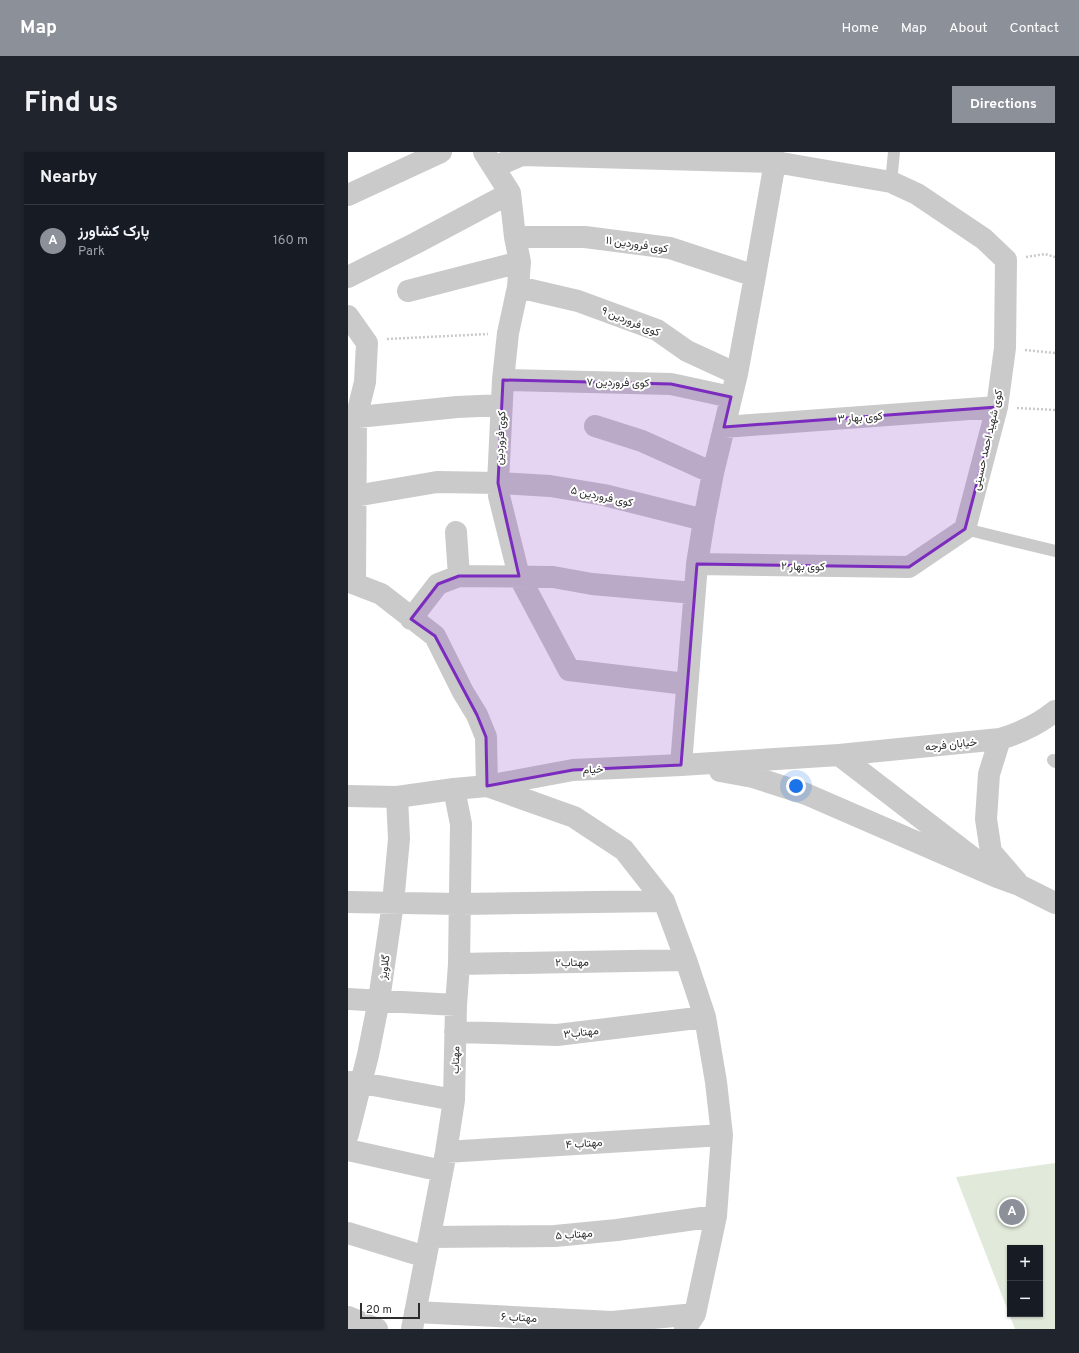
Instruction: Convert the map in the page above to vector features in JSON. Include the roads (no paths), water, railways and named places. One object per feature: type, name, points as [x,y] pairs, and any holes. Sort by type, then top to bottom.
[{"type":"street","points":[[348,195],[440,152]]},
{"type":"street","points":[[348,277],[416,244],[510,193],[489,160],[522,154],[772,154],[891,182]]},
{"type":"street","points":[[772,154],[755,276],[737,374],[713,473],[696,564],[681,765],[753,777],[806,794],[997,877],[1019,885],[1055,903]]},
{"type":"street","name":"کوی شهید احمد حسینی","points":[[891,182],[917,194],[984,238],[1006,260],[1005,348],[997,407],[965,529]]},
{"type":"street","name":"کوی فروردین","points":[[510,193],[515,237],[520,262],[518,287],[508,332],[503,380],[498,483],[499,496],[519,576],[569,670],[686,684]]},
{"type":"street","name":"کوی فروردین ۱۱","points":[[515,237],[586,237],[670,248],[755,276]]},
{"type":"street","points":[[408,291],[520,262]]},
{"type":"street","name":"کوی فروردین ۹","points":[[518,287],[578,301],[657,330],[687,351],[737,374]]},
{"type":"street","points":[[348,316],[367,343],[366,382],[352,418],[351,584],[381,594],[435,636],[477,715],[486,737],[487,786],[574,817],[624,850],[664,900],[686,960],[705,1017],[716,1082],[722,1135],[716,1216],[690,1321]]},
{"type":"street","name":"کوی فروردین ۷","points":[[503,380],[671,384],[731,397]]},
{"type":"street","points":[[352,418],[458,407],[502,405]]},
{"type":"street","name":"کوی بهار ۳","points":[[724,427],[997,407]]},
{"type":"street","points":[[595,426],[642,442],[713,473]]},
{"type":"street","name":"کوی فروردین ۵","points":[[352,497],[437,482],[550,486],[604,495],[704,520]]},
{"type":"street","name":"کوی بهار ۲","points":[[696,564],[909,567],[965,529]]},
{"type":"street","points":[[456,532],[459,576]]},
{"type":"street","points":[[412,619],[438,584],[459,576],[553,577],[592,584],[694,593]]},
{"type":"street","name":"خیابان فرجه","points":[[839,755],[1000,739],[1012,736],[1042,721],[1055,711]]},
{"type":"street","points":[[1000,739],[989,774],[986,819],[991,852],[1019,885]]},
{"type":"street","points":[[839,755],[997,877]]},
{"type":"street","name":"خیام","points":[[348,796],[396,797],[487,786],[573,770],[839,755]]},
{"type":"street","name":"مهتاب","points":[[414,1321],[454,1100],[455,1032],[459,964],[461,824],[454,789]]},
{"type":"street","name":"گلاویژ","points":[[348,1134],[355,1082],[379,1000],[393,904],[399,839],[396,797]]},
{"type":"street","points":[[348,902],[459,904],[664,900]]},
{"type":"street","name":"مهتاب۲","points":[[459,964],[686,960]]},
{"type":"street","points":[[348,999],[456,1005]]},
{"type":"street","name":"مهتاب۳","points":[[455,1032],[557,1035],[705,1017]]},
{"type":"street","points":[[355,1082],[454,1100]]},
{"type":"street","name":"مهتاب ۴","points":[[348,1150],[444,1161],[722,1135]]},
{"type":"street","name":"مهتاب ۵","points":[[348,1232],[428,1247],[617,1230],[716,1216]]},
{"type":"street","points":[[348,1317],[377,1329]]},
{"type":"street","name":"مهتاب ۶","points":[[414,1321],[690,1321]]},
{"type":"lane","points":[[891,182],[894,152]]},
{"type":"lane","points":[[965,529],[1055,551]]},
{"type":"place","name":"پارک کشاورز","points":[[1012,1212]]}]
